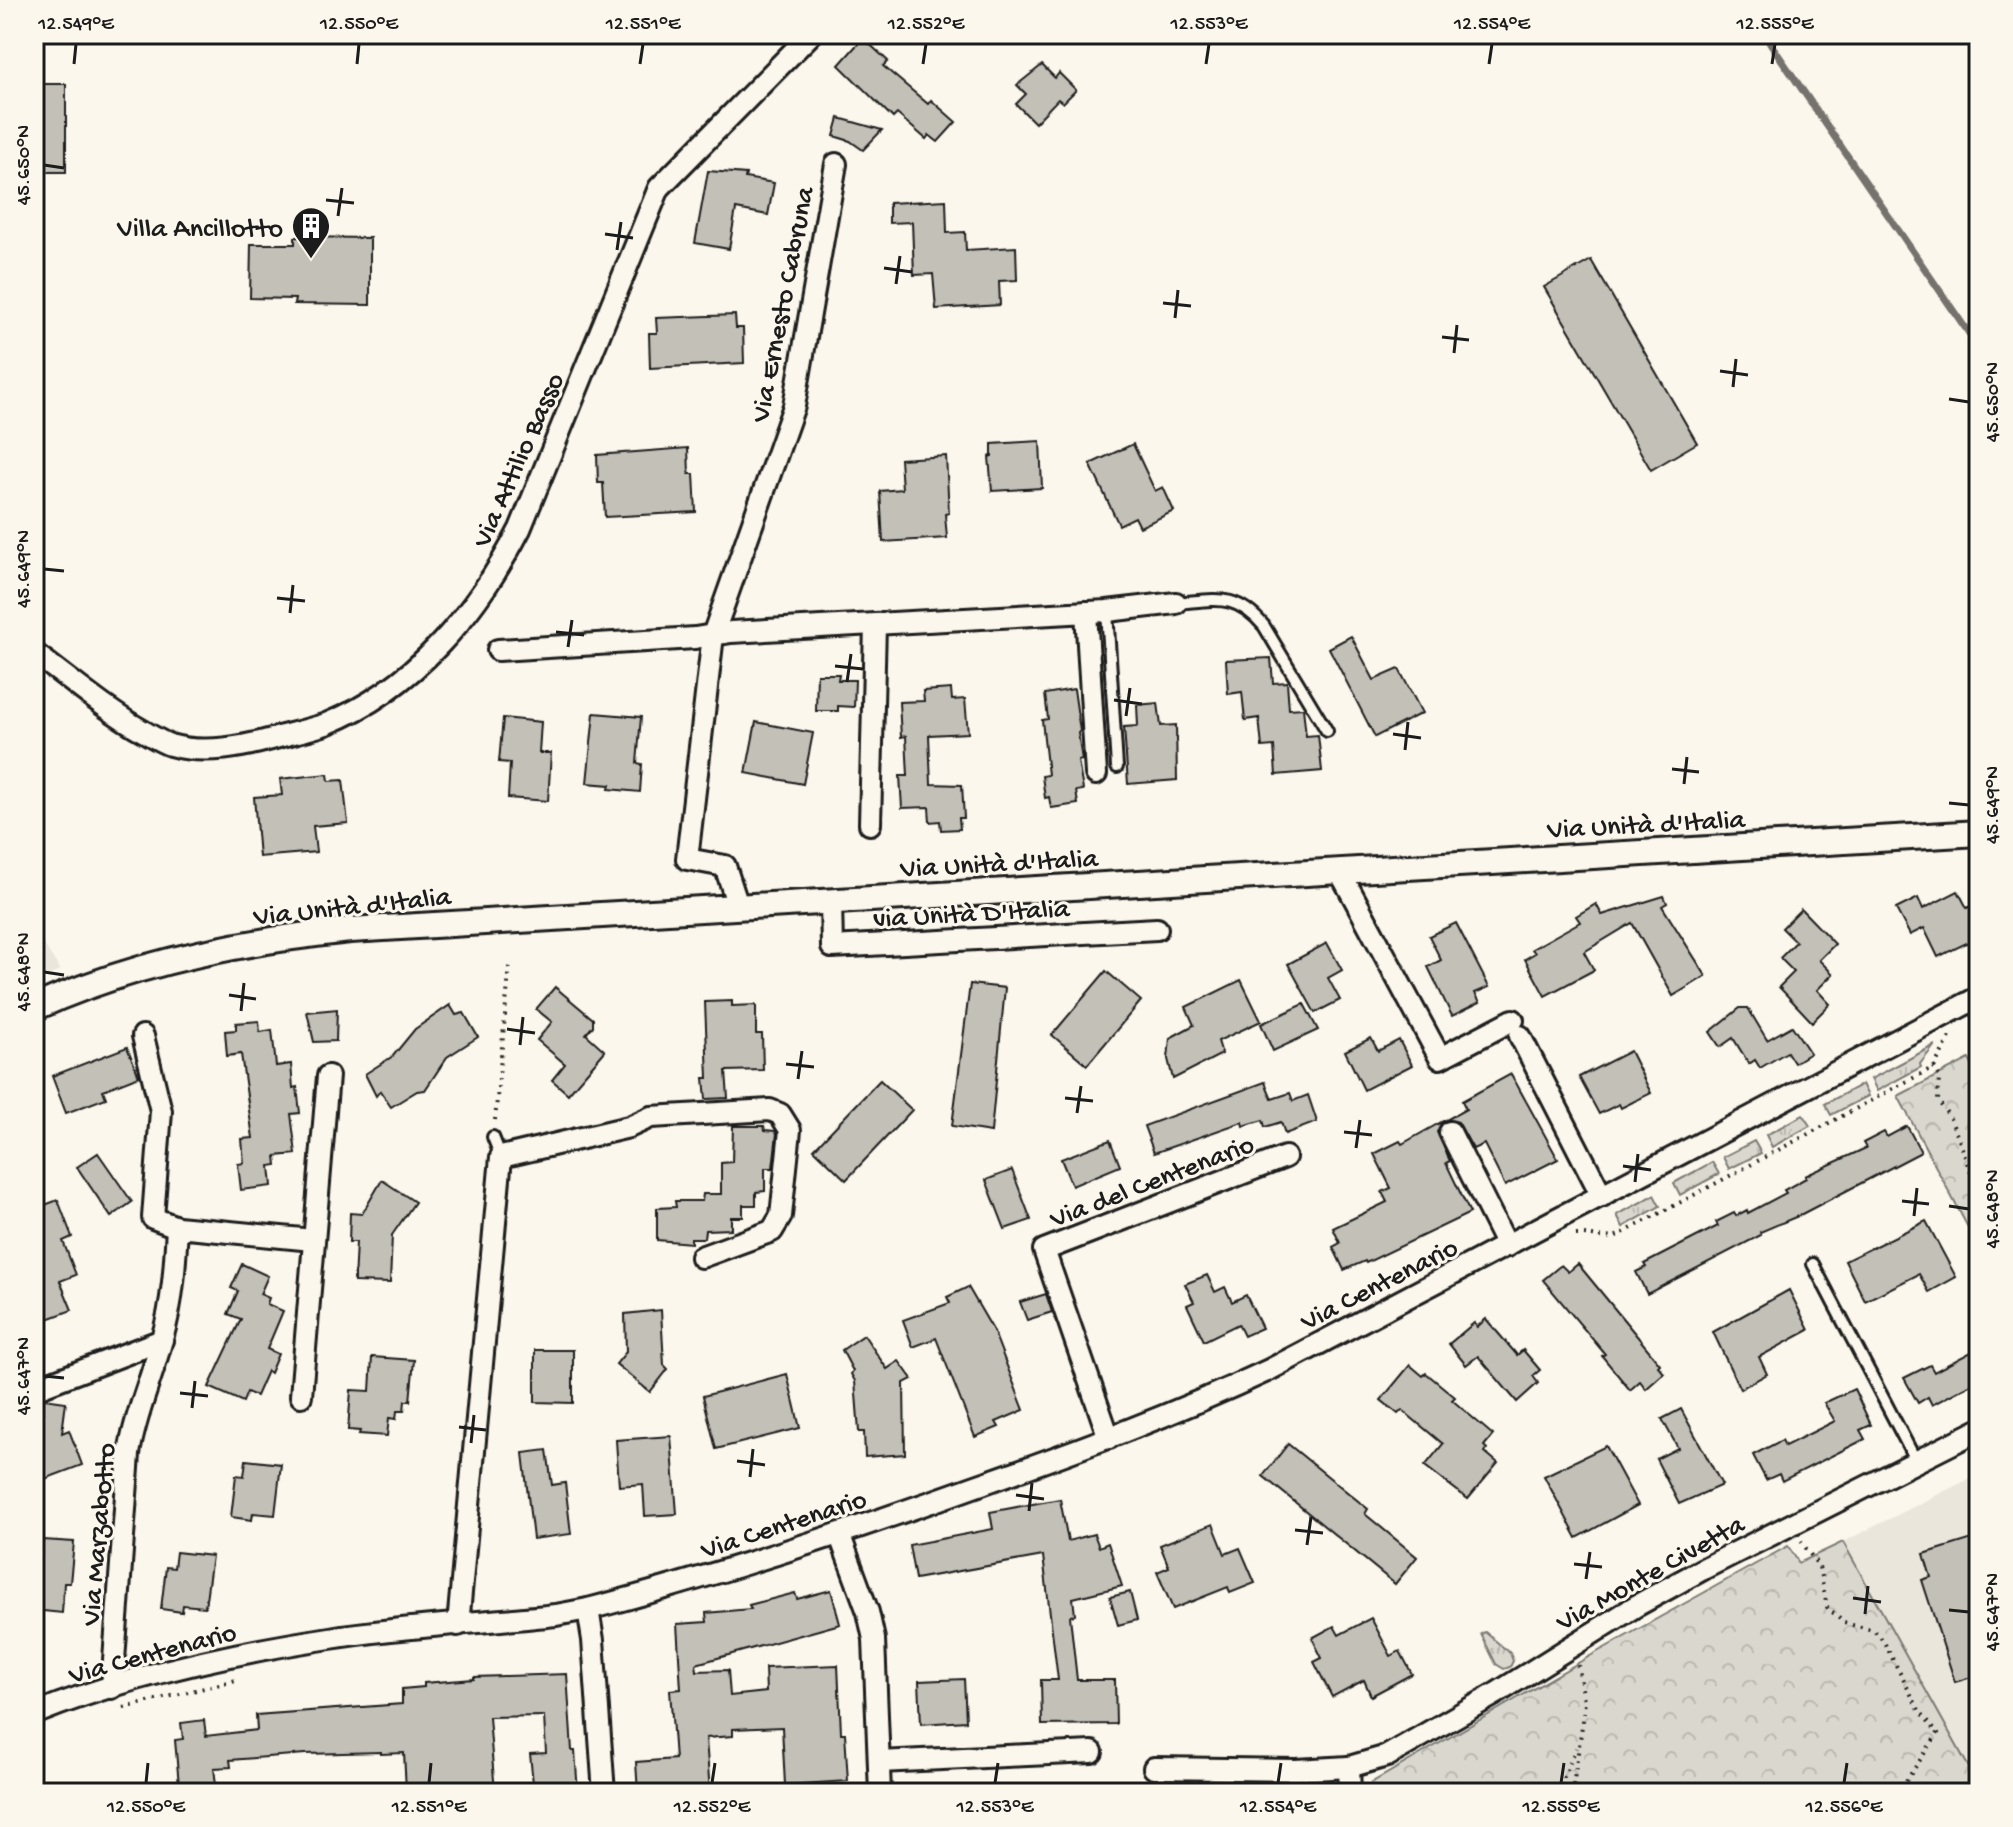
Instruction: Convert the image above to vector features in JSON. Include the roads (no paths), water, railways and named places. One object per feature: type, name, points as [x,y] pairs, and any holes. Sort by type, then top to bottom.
[{"type":"street","name":"Via Attilio Basso","points":[[34,653],[122,718],[167,744],[200,751],[260,742],[326,723],[369,701],[414,669],[449,635],[469,610],[502,563],[520,529],[659,188],[811,34]]},
{"type":"street","name":"Via Ernesto Cabruna","points":[[738,906],[725,866],[687,859],[713,635],[794,406],[836,164]]},
{"type":"street","points":[[498,650],[1107,611],[1176,603]]},
{"type":"street","points":[[1086,612],[1096,774]]},
{"type":"street","points":[[870,824],[875,625]]},
{"type":"street","name":"Via Unità d'Italia","points":[[36,1000],[148,968],[286,937],[350,930],[1979,833]]},
{"type":"street","points":[[1339,870],[1440,1058],[1517,1028],[1602,1196]]},
{"type":"street","name":"via Unità D'Italia","points":[[831,901],[832,947],[1157,929]]},
{"type":"street","name":"Via Centenario","points":[[34,1714],[168,1672],[332,1637],[588,1609],[840,1536],[1109,1438],[1187,1408],[1269,1370],[1979,997]]},
{"type":"street","points":[[143,1036],[161,1111],[153,1218],[177,1227],[313,1240]]},
{"type":"street","points":[[301,1396],[328,1076]]},
{"type":"street","points":[[458,1625],[501,1157],[629,1127],[651,1117],[770,1110],[780,1114],[790,1130],[781,1216],[772,1231],[701,1257]]},
{"type":"street","points":[[1450,1132],[1507,1246]]},
{"type":"street","name":"Via del Centenario","points":[[1109,1438],[1044,1250],[1285,1157]]},
{"type":"street","name":"Via Marzabotto","points":[[112,1688],[129,1454],[132,1434],[173,1297],[177,1227]]},
{"type":"street","points":[[34,1389],[162,1340]]},
{"type":"street","name":"Via Monte Civetta","points":[[1154,1768],[1296,1770],[1349,1767],[1387,1756],[1497,1693],[1568,1646],[1705,1568],[1979,1430]]},
{"type":"street","points":[[840,1536],[868,1612],[874,1639],[880,1793]]},
{"type":"street","points":[[588,1609],[604,1793]]},
{"type":"street","points":[[879,1762],[1092,1752]]},
{"type":"street","points":[[1349,1767],[1350,1793]]},
{"type":"lane","points":[[1176,603],[1227,599],[1253,613],[1264,626],[1327,731]]},
{"type":"lane","points":[[1107,611],[1117,767]]},
{"type":"lane","points":[[493,1137],[501,1157]]},
{"type":"lane","points":[[1813,1264],[1917,1463]]},
{"type":"waterway","points":[[1764,34],[1979,348]]},
{"type":"place","name":"Villa Ancillotto","points":[[311,260]]}]
